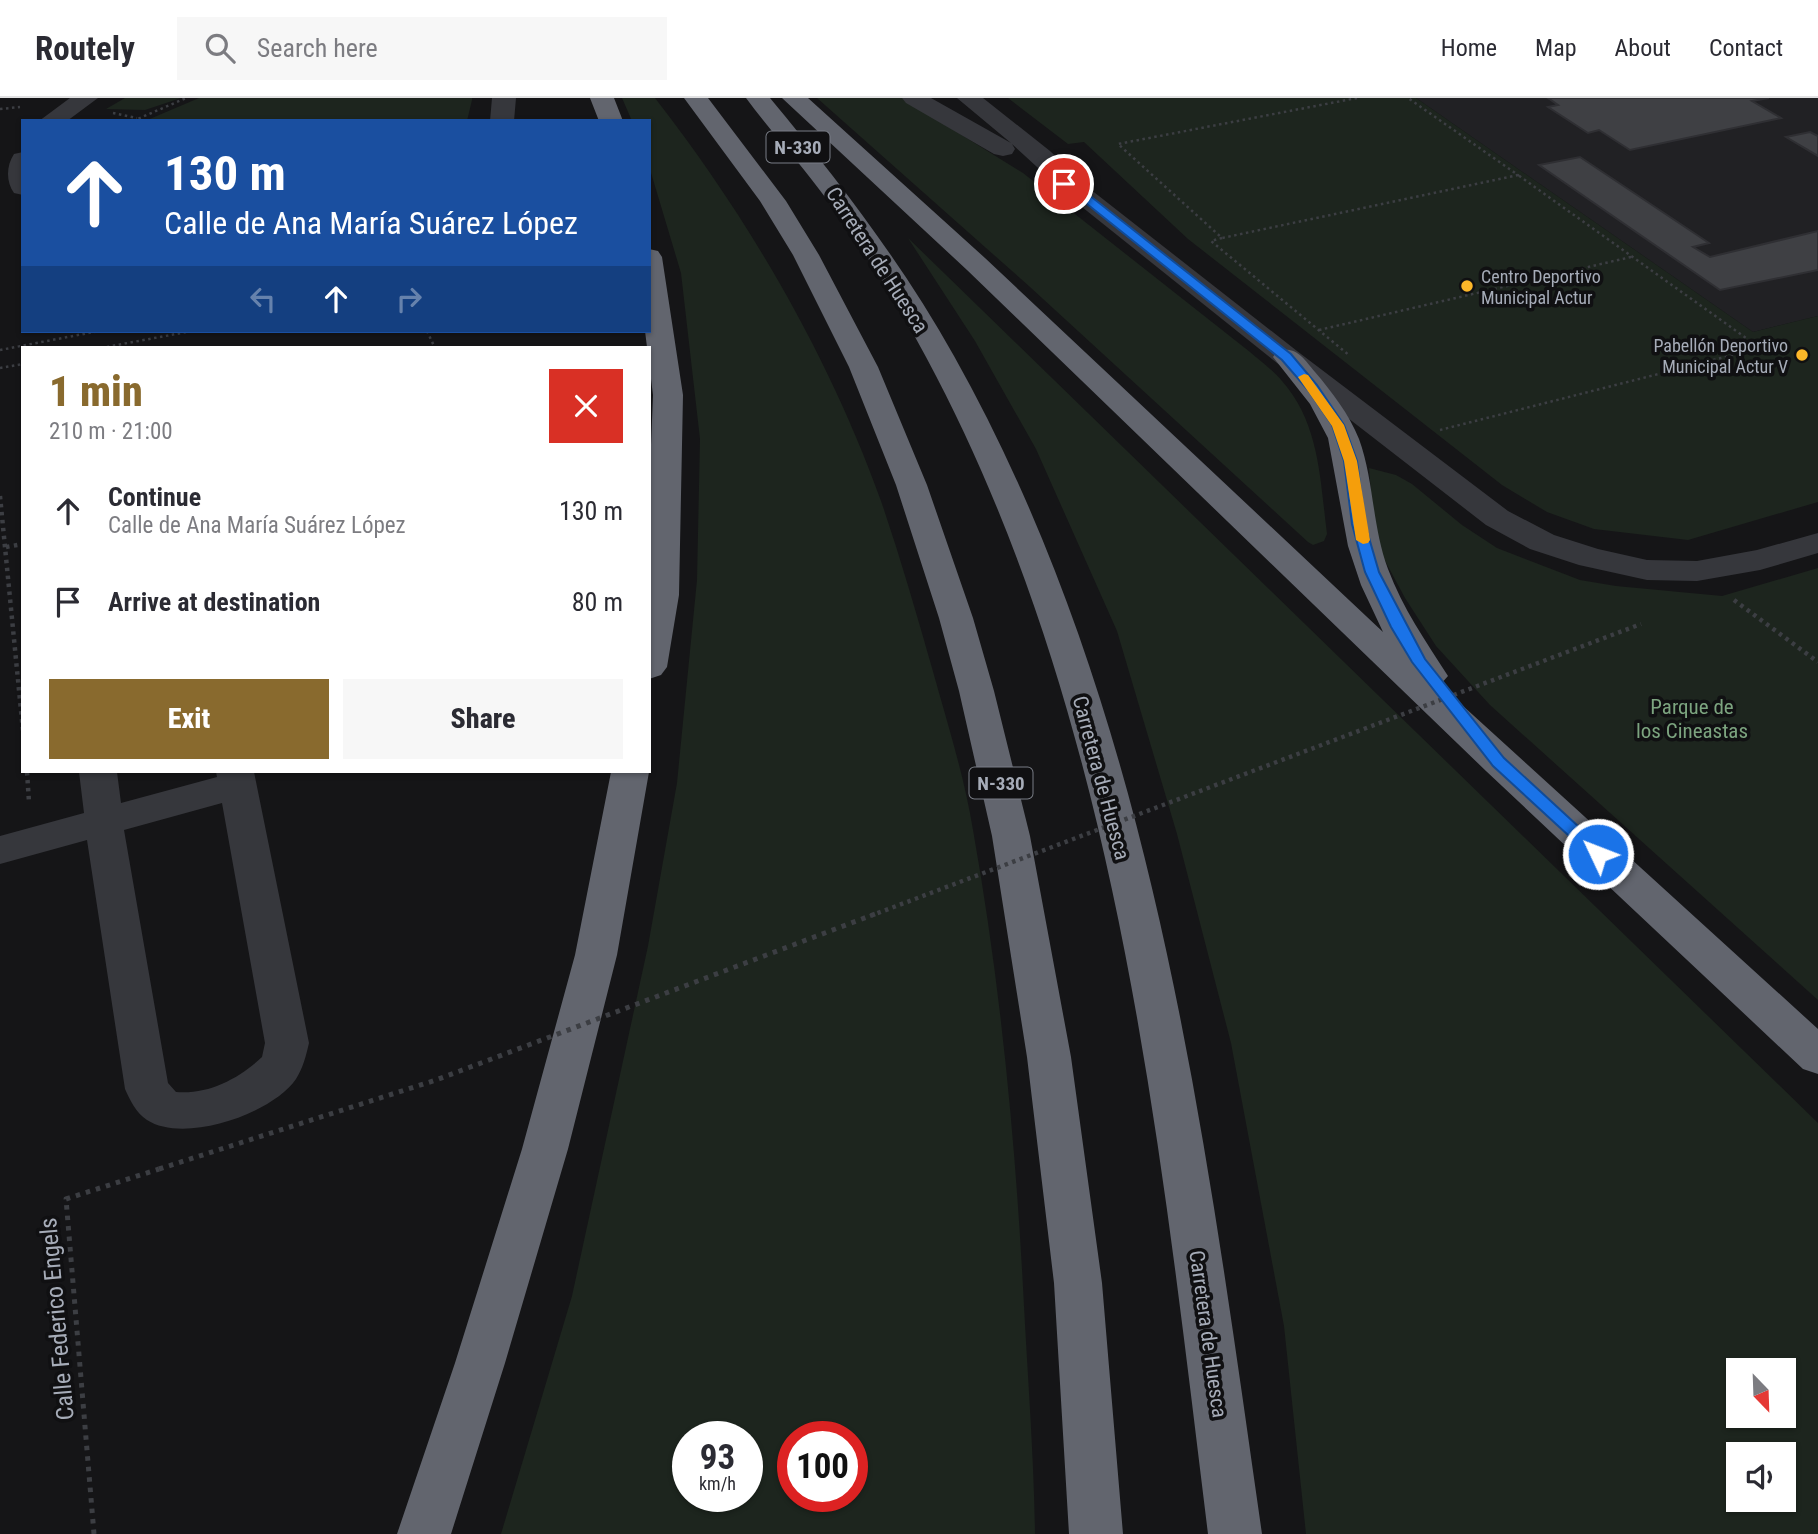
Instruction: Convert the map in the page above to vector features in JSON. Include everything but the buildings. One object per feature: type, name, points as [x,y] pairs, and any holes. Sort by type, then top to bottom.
[{"type":"highway","points":[[602,98],[610,119]]},
{"type":"highway","name":"N-330","points":[[696,98],[795,234],[869,374],[916,493],[963,634],[1006,802],[1042,996],[1077,1279],[1096,1534]]},
{"type":"highway","name":"Carretera de Huesca","points":[[758,98],[838,196],[888,270],[937,354],[991,459],[1044,586],[1093,739],[1143,940],[1186,1165],[1236,1534]]},
{"type":"highway","points":[[794,98],[976,264],[1499,762],[1818,1056]]},
{"type":"highway","points":[[651,272],[668,396],[663,595],[651,657]]},
{"type":"highway","points":[[1287,357],[1313,388],[1338,425],[1350,461],[1359,524],[1372,572],[1399,627],[1419,662],[1499,762]]},
{"type":"highway","points":[[424,1534],[480,1363],[545,1149],[596,955],[630,773]]},
{"type":"street","points":[[502,119],[504,98]]},
{"type":"street","points":[[914,98],[1081,194]]},
{"type":"street","points":[[969,98],[1041,156],[1081,194],[1287,357],[1497,518],[1542,542],[1591,558],[1647,570],[1697,571],[1760,561],[1818,543]]},
{"type":"street","points":[[57,119],[96,105]]},
{"type":"street","points":[[0,850],[106,822],[237,778],[287,1042],[281,1066],[259,1087],[230,1100],[192,1110],[170,1110],[158,1103],[147,1089],[111,879],[106,822],[98,773]]},
{"type":"path","points":[[96,105],[137,118],[186,98]]},
{"type":"path","points":[[1223,238],[1118,144],[1357,98]]},
{"type":"path","points":[[1408,98],[1760,348],[1439,430]]},
{"type":"path","points":[[0,109],[29,107]]},
{"type":"path","points":[[1358,363],[1211,241],[1518,176]]},
{"type":"path","points":[[1318,330],[1632,257]]},
{"type":"path","points":[[0,350],[89,333]]},
{"type":"path","points":[[113,346],[181,333]]},
{"type":"path","points":[[0,368],[21,363]]},
{"type":"path","points":[[0,496],[21,709]]},
{"type":"path","points":[[6,547],[21,544]]},
{"type":"path","points":[[1733,599],[1818,662]]},
{"type":"path","name":"Calle Federico Engels","points":[[94,1534],[66,1199],[436,1080],[1641,624]]},
{"type":"path","points":[[27,773],[30,805]]},
{"type":"shaded area","points":[[1416,98],[1818,98],[1818,316],[1753,332]]},
{"type":"green space","points":[[125,98],[181,98],[145,110],[106,109]]},
{"type":"green space","points":[[199,98],[472,98],[467,119],[150,119]]},
{"type":"green space","points":[[622,98],[655,98],[722,191],[784,290],[837,394],[881,501],[932,668],[969,809],[992,948],[1012,1127],[1021,1246],[1035,1534],[501,1534],[572,1296],[648,946],[677,783],[697,580],[700,439],[681,273],[651,173],[651,119],[631,119]]},
{"type":"green space","points":[[817,98],[902,98],[1023,173],[1271,369],[1295,398],[1311,434],[1327,534],[1324,541],[1313,545],[1308,542],[1030,287]]},
{"type":"green space","name":"Centro Deportivo Municipal Actur","points":[[1008,98],[1416,98],[1753,332],[1818,316],[1818,502],[1688,540],[1594,529],[1547,512],[1502,485],[1188,239],[1084,142],[1068,144]]},
{"type":"green space","points":[[908,238],[1818,1123],[1818,1534],[1306,1534],[1284,1326],[1231,1043],[1177,834],[1117,631],[1036,449],[975,341]]},
{"type":"green space","name":"Parque de los Cineastas","points":[[1369,468],[1396,475],[1412,484],[1462,525],[1497,548],[1580,580],[1722,596],[1818,568],[1818,1000],[1490,705],[1436,646],[1405,598],[1375,542]]},
{"type":"slow traffic","points":[[1304,377],[1338,425],[1350,461],[1363,540]]},
{"type":"place","name":"Centro Deportivo Municipal Actur","points":[[1467,286]]},
{"type":"place","name":"Pabellón Deportivo Municipal Actur V","points":[[1802,355]]},
{"type":"route","points":[[1064,184],[1081,194],[1287,357],[1313,388],[1338,425],[1350,461],[1359,524],[1372,572],[1419,662],[1499,762],[1598,854]]}]
